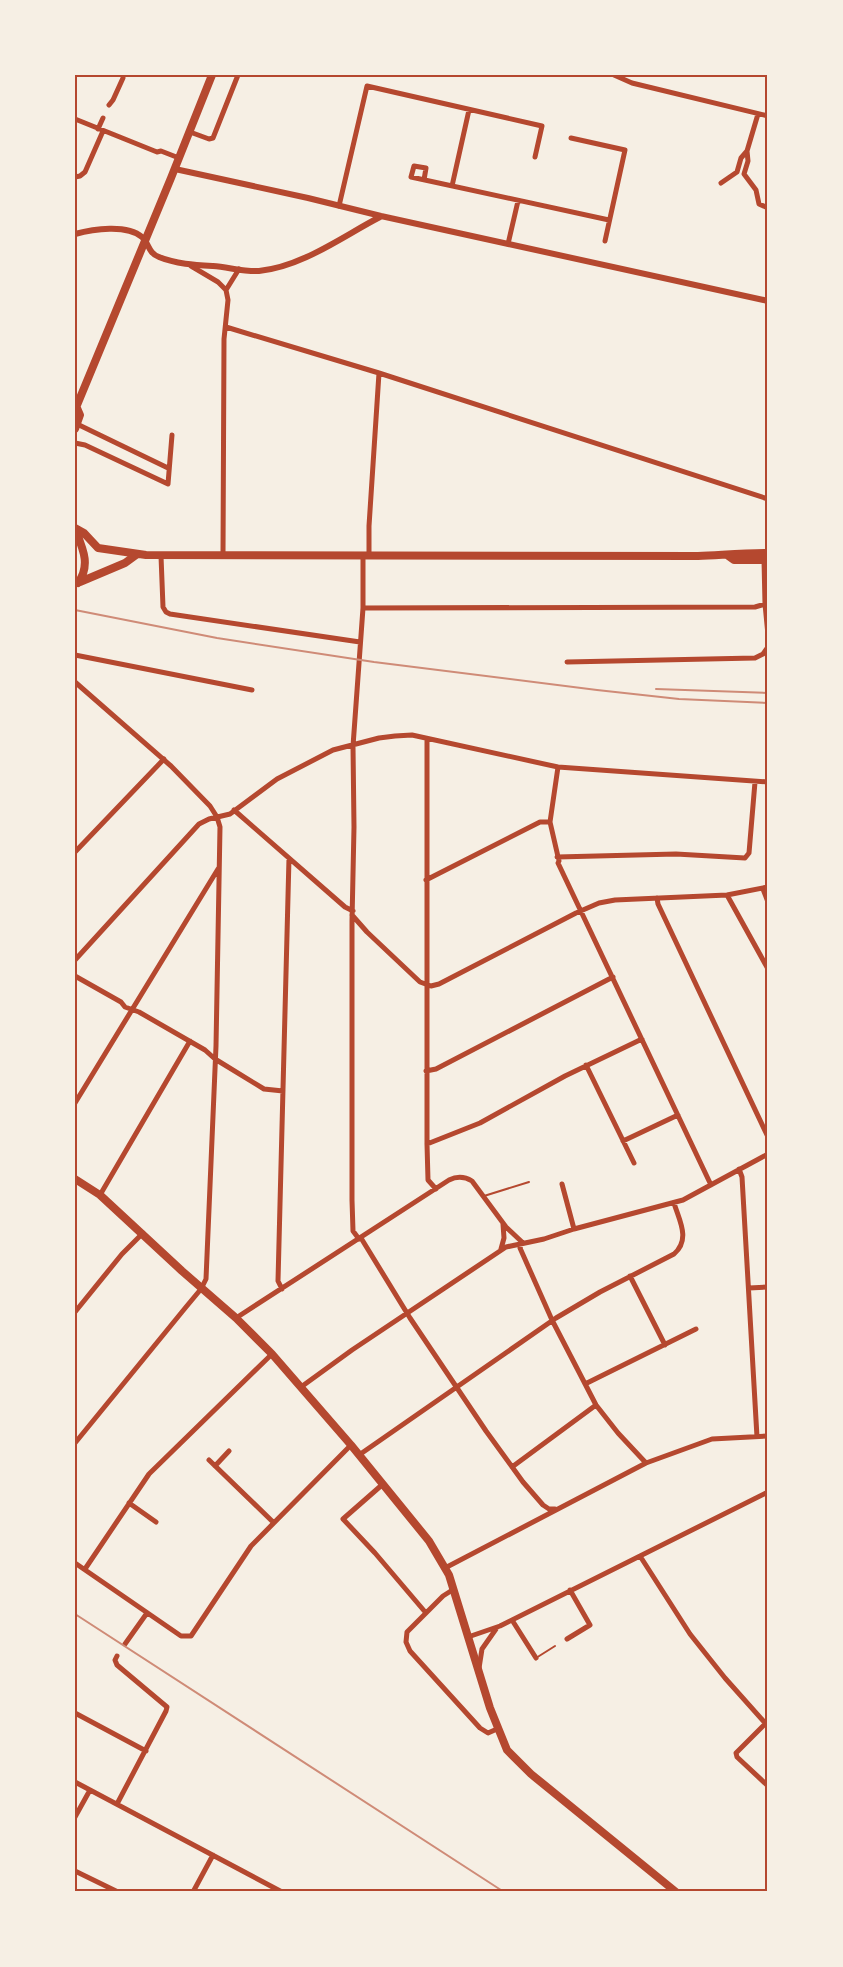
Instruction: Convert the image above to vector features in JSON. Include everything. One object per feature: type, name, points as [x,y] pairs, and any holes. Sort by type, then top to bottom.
[{"type":"highway","points":[[75,528],[84,533],[99,548],[136,555],[727,555],[734,560],[767,557]]},
{"type":"highway","points":[[75,528],[86,561],[77,584]]},
{"type":"highway","points":[[77,584],[126,563],[136,555]]},
{"type":"main road","points":[[76,426],[80,415],[76,409],[212,75]]},
{"type":"main road","points":[[75,1180],[100,1195],[236,1318],[272,1354],[351,1445],[429,1541],[445,1568],[454,1589],[497,1729],[507,1750],[519,1764],[676,1892]]},
{"type":"street","points":[[190,132],[209,139],[213,138],[238,75]]},
{"type":"street","points":[[614,75],[632,83],[768,116]]},
{"type":"street","points":[[109,105],[123,78]]},
{"type":"street","points":[[339,206],[367,86],[542,126],[535,157]]},
{"type":"street","points":[[452,186],[469,110]]},
{"type":"street","points":[[744,174],[748,161],[747,151],[758,114]]},
{"type":"street","points":[[75,177],[85,172],[103,118]]},
{"type":"street","points":[[75,119],[157,152],[162,151],[179,158]]},
{"type":"street","points":[[571,138],[625,150],[605,241]]},
{"type":"street","points":[[721,183],[737,172],[741,158],[747,151]]},
{"type":"street","points":[[175,169],[768,301]]},
{"type":"street","points":[[737,172],[744,174],[756,190],[759,204],[768,208]]},
{"type":"street","points":[[424,180],[609,220]]},
{"type":"street","points":[[508,244],[518,201]]},
{"type":"street","points":[[75,234],[113,228],[140,235],[157,257],[191,266],[258,271],[295,261],[316,252],[381,216]]},
{"type":"street","points":[[191,266],[212,277],[226,290],[228,300],[224,339],[223,555]]},
{"type":"street","points":[[226,290],[239,269]]},
{"type":"street","points":[[226,327],[379,373],[768,499]]},
{"type":"street","points":[[379,373],[353,746],[352,1226],[353,1231],[360,1238],[408,1314],[512,1467],[541,1503],[549,1509],[556,1509]]},
{"type":"street","points":[[76,426],[168,468]]},
{"type":"street","points":[[75,443],[85,445],[168,484],[172,435]]},
{"type":"street","points":[[161,556],[163,607],[166,612],[359,644]]},
{"type":"street","points":[[767,557],[765,604],[768,635]]},
{"type":"street","points":[[363,608],[755,607],[765,604]]},
{"type":"street","points":[[567,662],[755,658],[763,654],[768,647]]},
{"type":"street","points":[[75,655],[252,690]]},
{"type":"street","points":[[75,682],[164,759],[210,806],[220,827],[215,1059],[206,1279],[75,1443]]},
{"type":"street","points":[[75,960],[199,824],[226,816],[292,770],[333,750],[379,738],[412,735],[558,767],[768,782]]},
{"type":"street","points":[[427,739],[427,1144],[428,1180],[436,1189]]},
{"type":"street","points":[[75,852],[164,759]]},
{"type":"street","points":[[558,767],[550,822],[558,863],[711,1185]]},
{"type":"street","points":[[557,857],[676,854],[745,858],[749,853],[754,782]]},
{"type":"street","points":[[234,810],[353,913],[362,934],[420,982],[431,986],[603,902],[727,896],[766,888],[768,902]]},
{"type":"street","points":[[426,880],[540,822],[550,822]]},
{"type":"street","points":[[282,1288],[278,1281],[290,858]]},
{"type":"street","points":[[75,1103],[220,867]]},
{"type":"street","points":[[727,896],[768,969]]},
{"type":"street","points":[[657,898],[768,1137]]},
{"type":"street","points":[[353,941],[362,934]]},
{"type":"street","points":[[75,976],[121,1002],[125,1007],[190,1041],[264,1089],[283,1091]]},
{"type":"street","points":[[426,1071],[435,1070],[613,977]]},
{"type":"street","points":[[427,1144],[480,1124],[586,1065],[642,1039]]},
{"type":"street","points":[[100,1195],[190,1041]]},
{"type":"street","points":[[586,1065],[634,1164]]},
{"type":"street","points":[[623,1141],[678,1115]]},
{"type":"street","points":[[301,1387],[501,1249],[674,1203],[768,1154]]},
{"type":"street","points":[[739,1169],[742,1177],[757,1437]]},
{"type":"street","points":[[236,1318],[453,1178],[472,1181],[503,1222],[522,1242]]},
{"type":"street","points":[[562,1184],[574,1229]]},
{"type":"street","points":[[359,1455],[552,1320],[674,1254],[681,1247],[684,1235],[674,1203]]},
{"type":"street","points":[[501,1249],[504,1238],[503,1222]]},
{"type":"street","points":[[75,1312],[142,1233]]},
{"type":"street","points":[[522,1242],[520,1248],[552,1320],[596,1406],[646,1463]]},
{"type":"street","points":[[630,1276],[665,1345]]},
{"type":"street","points":[[748,1288],[768,1287]]},
{"type":"street","points":[[585,1384],[696,1329]]},
{"type":"street","points":[[85,1569],[149,1474],[272,1354]]},
{"type":"street","points":[[512,1467],[596,1406]]},
{"type":"street","points":[[445,1568],[646,1463],[712,1439],[768,1436]]},
{"type":"street","points":[[75,1563],[182,1636],[192,1635],[251,1546],[351,1445]]},
{"type":"street","points":[[214,1466],[229,1451]]},
{"type":"street","points":[[209,1460],[273,1522]]},
{"type":"street","points":[[383,1484],[343,1519],[426,1613]]},
{"type":"street","points":[[468,1637],[500,1626],[768,1492]]},
{"type":"street","points":[[129,1503],[156,1522]]},
{"type":"street","points":[[640,1556],[690,1634],[725,1678],[767,1723],[736,1753],[737,1757],[768,1786]]},
{"type":"street","points":[[454,1589],[407,1632],[406,1642],[410,1651],[480,1728],[488,1732],[497,1729]]},
{"type":"street","points":[[567,1639],[590,1625],[570,1590]]},
{"type":"street","points":[[125,1644],[147,1613]]},
{"type":"street","points":[[512,1620],[536,1658]]},
{"type":"street","points":[[478,1670],[480,1654],[485,1643],[500,1626]]},
{"type":"street","points":[[117,1656],[115,1660],[117,1665],[167,1707],[117,1804]]},
{"type":"street","points":[[75,1713],[146,1751]]},
{"type":"street","points":[[75,1782],[282,1892]]},
{"type":"street","points":[[75,1817],[90,1790]]},
{"type":"street","points":[[194,1892],[213,1855]]},
{"type":"street","points":[[75,1871],[105,1889],[118,1892]]},
{"type":"lane","points":[[484,1197],[530,1182]]},
{"type":"lane","points":[[536,1658],[555,1646]]},
{"type":"railway","points":[[75,610],[217,638],[374,662],[679,699],[768,703]]},
{"type":"railway","points":[[656,689],[768,693]]},
{"type":"railway","points":[[75,1614],[504,1892]]}]
